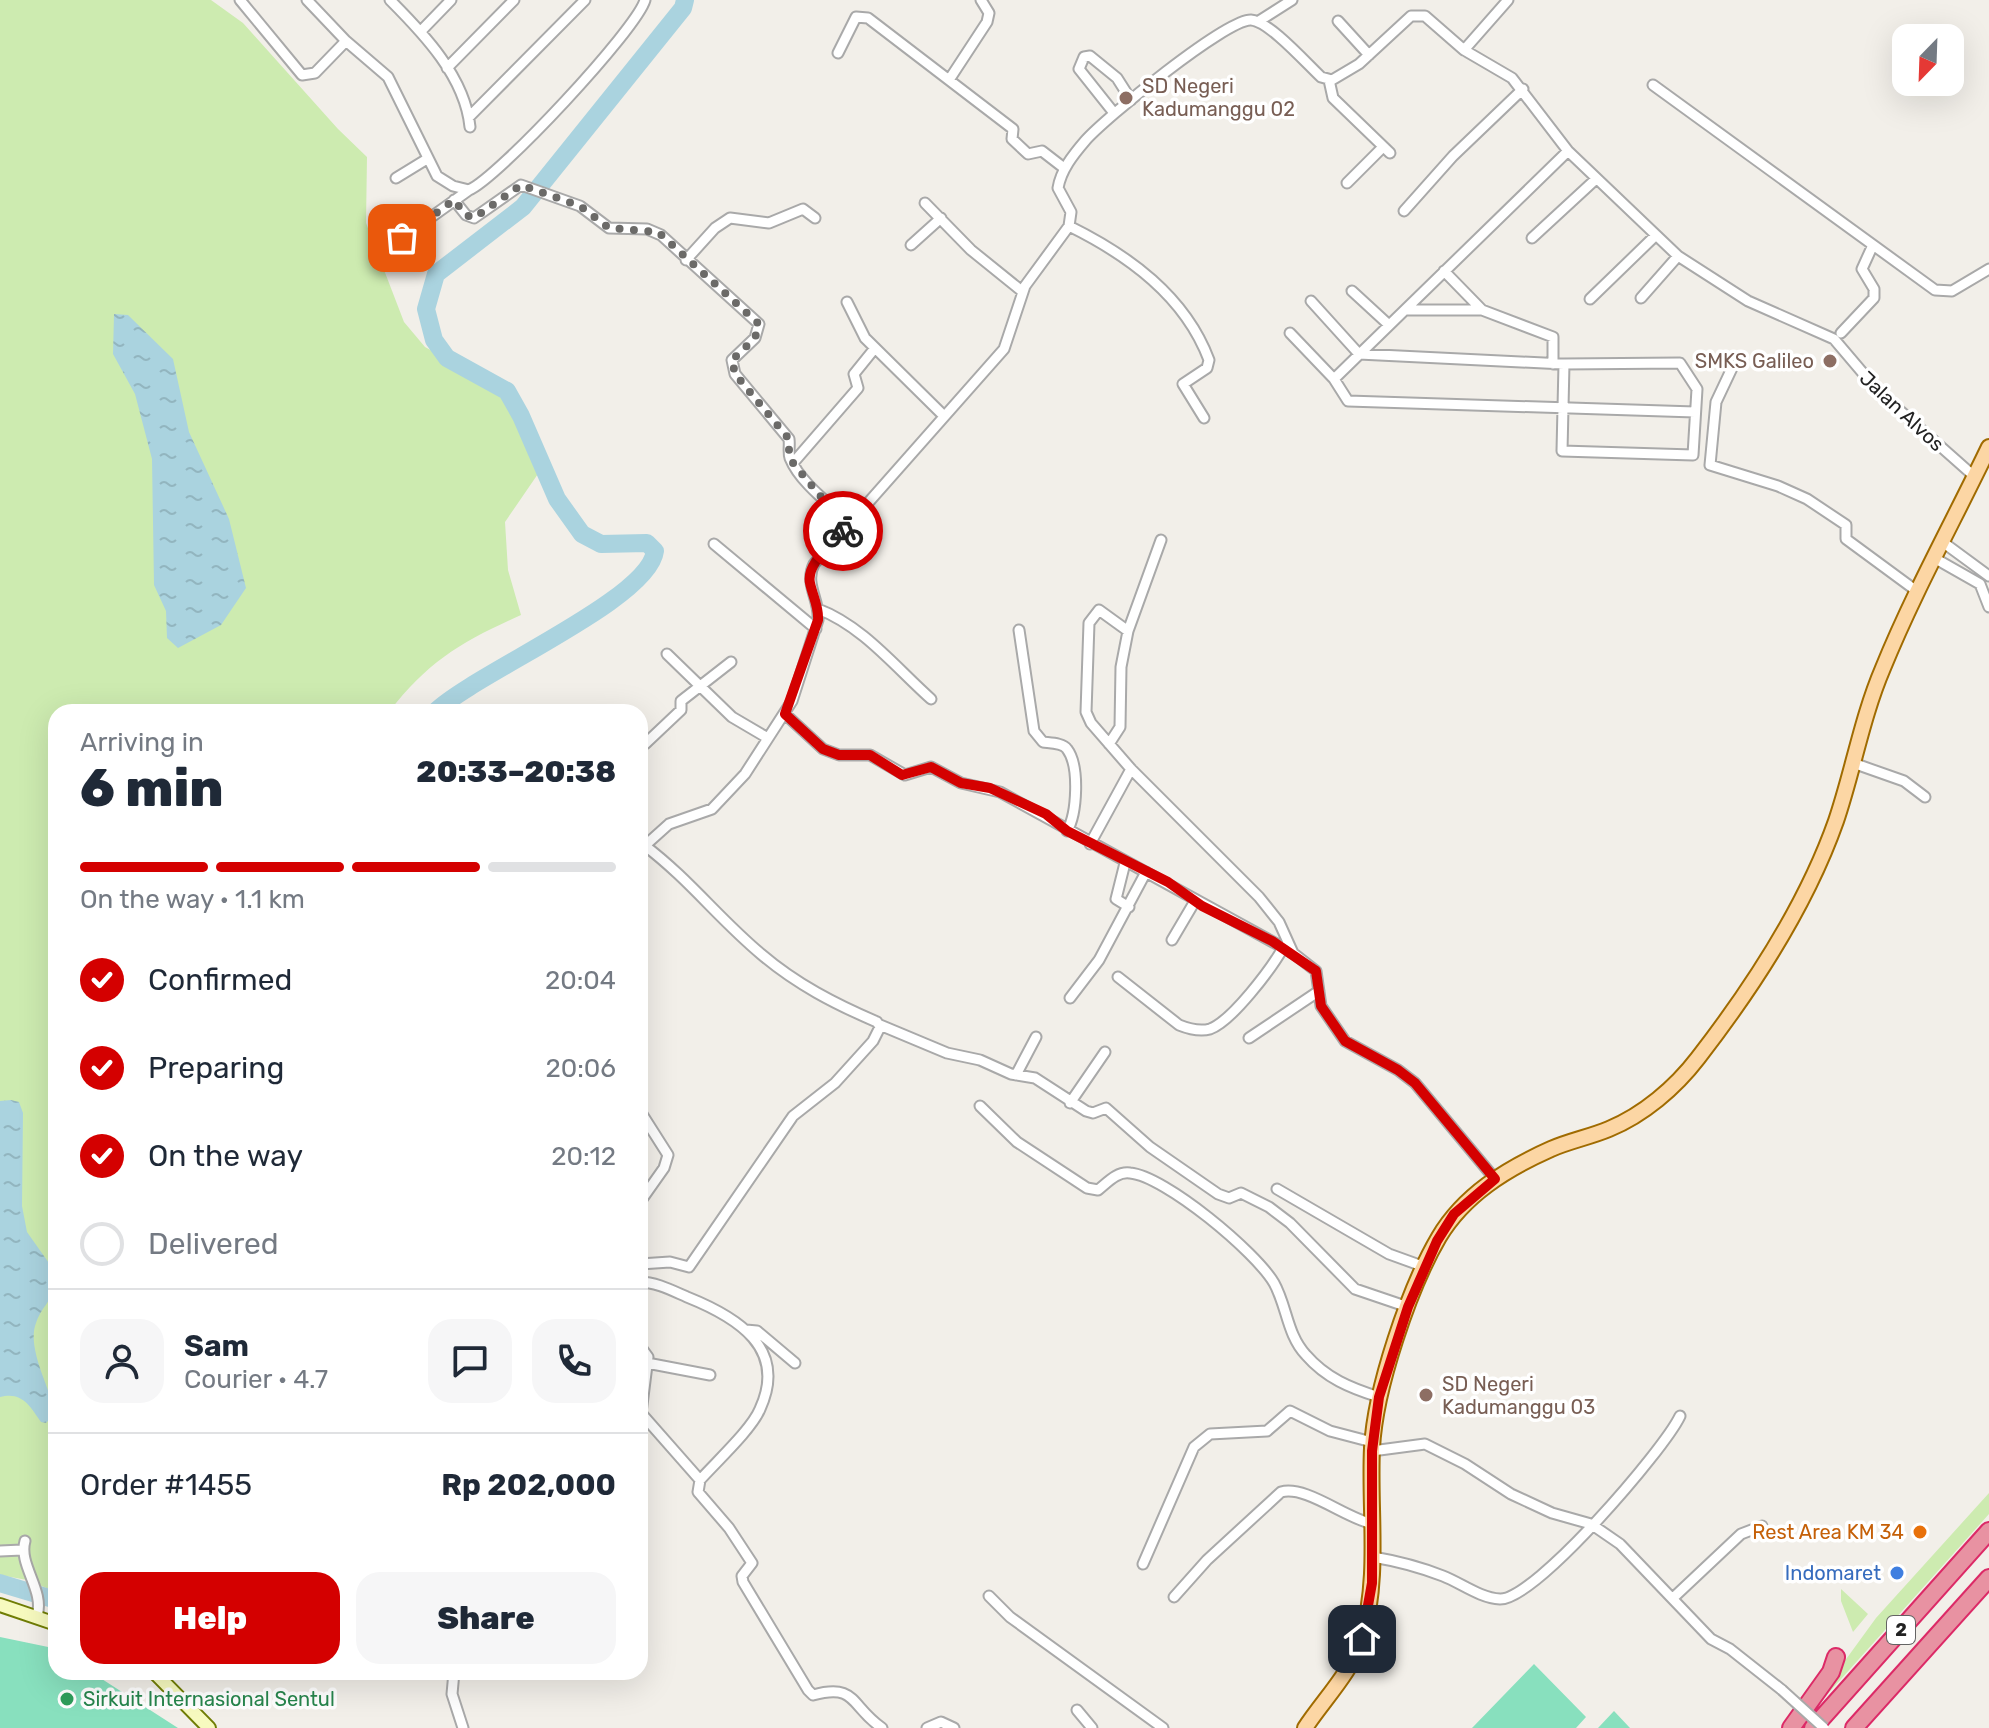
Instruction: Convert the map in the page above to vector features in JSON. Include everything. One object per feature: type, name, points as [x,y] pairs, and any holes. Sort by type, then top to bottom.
[{"type":"highway","name":"2","points":[[1813,1728],[1989,1531]]},
{"type":"highway","name":"2","points":[[1854,1728],[1989,1578]]},
{"type":"highway","points":[[1791,1728],[1831,1672],[1836,1657]]},
{"type":"main road","points":[[1305,1728],[1335,1688],[1362,1639],[1373,1557],[1372,1446],[1379,1397],[1408,1307],[1425,1267],[1454,1214],[1495,1179],[1551,1149],[1609,1129],[1647,1108],[1696,1061],[1783,933],[1806,891],[1835,823],[1882,669],[1989,447]]},
{"type":"street","points":[[240,0],[302,75],[315,73],[346,41]]},
{"type":"street","points":[[307,0],[346,41],[388,77],[427,159],[444,182],[469,190]]},
{"type":"street","points":[[390,0],[421,31],[447,68],[469,122],[585,0]]},
{"type":"street","points":[[421,31],[451,0]]},
{"type":"street","points":[[447,68],[514,0]]},
{"type":"street","points":[[402,238],[487,178],[573,91],[639,16],[645,0]]},
{"type":"street","points":[[949,80],[989,17],[981,0]]},
{"type":"street","points":[[1259,21],[1292,0]]},
{"type":"street","points":[[1464,50],[1508,0]]},
{"type":"street","points":[[1329,80],[1369,55],[1418,13],[1425,16],[1464,50],[1503,72],[1523,89],[1568,151],[1678,256],[1748,301],[1837,336],[1874,298],[1874,289],[1862,269],[1872,247]]},
{"type":"street","points":[[838,53],[854,20],[864,16],[1013,129],[1012,139],[1020,149],[1028,154],[1042,151],[1064,168]]},
{"type":"street","points":[[648,843],[669,824],[705,813],[719,804],[745,774],[766,737],[785,714],[816,629],[818,609],[809,580],[811,571],[1004,349],[1023,292],[1069,226],[1071,212],[1058,188],[1064,168],[1086,140],[1114,113],[1230,27],[1247,20],[1259,21],[1329,80],[1333,98],[1386,150],[1347,183]]},
{"type":"street","points":[[1338,21],[1369,55]]},
{"type":"street","points":[[1114,113],[1079,69],[1084,57],[1090,56],[1117,78],[1131,100]]},
{"type":"street","points":[[1653,85],[1872,247],[1943,293],[1989,269]]},
{"type":"street","points":[[1404,211],[1453,156],[1523,89]]},
{"type":"street","points":[[1334,379],[1568,151]]},
{"type":"street","points":[[396,178],[427,159]]},
{"type":"street","points":[[1532,238],[1596,179]]},
{"type":"street","points":[[454,200],[466,215],[474,218],[521,185],[580,206],[609,228],[658,232],[759,324],[759,333],[731,364],[746,389],[789,439],[789,456],[793,463],[822,498],[850,523]]},
{"type":"street","points":[[925,203],[971,250],[1023,292]]},
{"type":"street","points":[[686,260],[715,228],[730,218],[769,223],[786,219],[803,209],[815,218]]},
{"type":"street","points":[[911,245],[941,218]]},
{"type":"street","points":[[1069,226],[1131,260],[1179,309],[1209,360],[1207,368],[1183,384],[1204,418]]},
{"type":"street","points":[[1590,299],[1655,236]]},
{"type":"street","points":[[1641,298],[1678,256]]},
{"type":"street","points":[[1444,271],[1482,310]]},
{"type":"street","points":[[1352,291],[1389,325]]},
{"type":"street","points":[[1311,301],[1359,354],[1553,364],[1680,363],[1697,389],[1693,455],[1562,451],[1564,364]]},
{"type":"street","points":[[847,302],[859,329],[875,348],[944,416]]},
{"type":"street","points":[[1406,310],[1482,310],[1553,337],[1553,364]]},
{"type":"street","points":[[1290,333],[1334,379],[1348,401],[1695,412]]},
{"type":"street","name":"Jalan Alvos","points":[[1837,336],[1879,392],[1975,477]]},
{"type":"street","points":[[793,463],[858,388],[854,374],[875,348]]},
{"type":"street","points":[[1733,366],[1716,402],[1710,465],[1778,486],[1807,499],[1846,525],[1846,539],[1918,592]]},
{"type":"street","points":[[1109,744],[1120,727],[1121,667],[1128,631],[1161,540]]},
{"type":"street","points":[[1944,543],[1989,576]]},
{"type":"street","points":[[714,544],[816,629]]},
{"type":"street","points":[[1936,559],[1980,584],[1989,607]]},
{"type":"street","points":[[818,609],[843,621],[931,699]]},
{"type":"street","points":[[1128,631],[1099,610],[1089,623],[1086,712],[1131,769],[1259,897],[1279,922],[1288,951]]},
{"type":"street","points":[[1019,630],[1034,731],[1043,742],[1062,745],[1069,752],[1077,806],[1067,831]]},
{"type":"street","points":[[667,654],[732,717],[766,737]]},
{"type":"street","points":[[648,741],[681,710],[680,702],[731,662]]},
{"type":"street","points":[[785,714],[828,751],[870,755],[902,775],[933,768],[961,783],[1000,792],[1046,814],[1067,831],[1125,863],[1176,886],[1195,901],[1288,951],[1316,971],[1321,1006],[1345,1041],[1398,1070],[1415,1083],[1495,1179]]},
{"type":"street","points":[[1853,763],[1904,781],[1925,797]]},
{"type":"street","points":[[1090,844],[1131,769]]},
{"type":"street","points":[[648,852],[698,889],[762,955],[819,996],[947,1053],[1035,1078],[1070,1103],[1093,1113],[1106,1108],[1150,1147],[1218,1194],[1229,1198],[1241,1193],[1269,1207],[1355,1289],[1408,1307]]},
{"type":"street","points":[[1125,863],[1116,899],[1129,907]]},
{"type":"street","points":[[1070,998],[1099,960],[1146,872]]},
{"type":"street","points":[[1172,940],[1195,901]]},
{"type":"street","points":[[1118,977],[1179,1025],[1209,1029],[1224,1020],[1288,951]]},
{"type":"street","points":[[1249,1038],[1319,991]]},
{"type":"street","points":[[648,1263],[670,1262],[689,1267],[696,1263],[708,1237],[778,1135],[793,1116],[835,1083],[873,1041],[880,1025]]},
{"type":"street","points":[[1016,1075],[1036,1037]]},
{"type":"street","points":[[1070,1103],[1105,1052]]},
{"type":"street","points":[[980,1106],[1017,1142],[1087,1188],[1098,1190],[1119,1174],[1132,1173],[1173,1194],[1224,1230],[1259,1261],[1271,1278],[1293,1337],[1306,1355],[1339,1382],[1379,1397]]},
{"type":"street","points":[[648,1124],[668,1155],[664,1168],[648,1191]]},
{"type":"street","points":[[1277,1189],[1389,1254],[1425,1267]]},
{"type":"street","points":[[648,1285],[729,1314],[761,1350],[769,1380],[761,1408],[753,1424],[700,1480],[698,1492],[729,1528],[752,1563],[742,1576],[743,1582],[808,1690],[813,1695],[834,1689],[848,1695],[882,1728]]},
{"type":"street","points":[[746,1330],[757,1331],[795,1363]]},
{"type":"street","points":[[648,1363],[710,1375]]},
{"type":"street","points":[[1143,1564],[1194,1447],[1210,1434],[1267,1431],[1290,1411],[1330,1431],[1372,1446],[1425,1444],[1465,1464],[1511,1494],[1552,1513],[1591,1524],[1620,1544],[1711,1639],[1730,1649],[1824,1728]]},
{"type":"street","points":[[1373,1557],[1398,1561],[1502,1599],[1518,1595],[1555,1566],[1665,1444],[1680,1416]]},
{"type":"street","points":[[648,1421],[700,1480]]},
{"type":"street","points":[[1174,1597],[1207,1560],[1281,1492],[1289,1490],[1307,1495],[1353,1520],[1373,1524]]},
{"type":"street","points":[[1673,1598],[1741,1534],[1762,1526]]},
{"type":"street","points":[[0,1551],[24,1546],[39,1610]]},
{"type":"street","points":[[989,1596],[1006,1614],[1163,1728]]},
{"type":"street","points":[[0,1605],[39,1610],[48,1617]]},
{"type":"street","points":[[162,1680],[209,1728]]},
{"type":"street","points":[[453,1680],[452,1694],[460,1727]]},
{"type":"street","points":[[1077,1710],[1092,1728]]},
{"type":"street","points":[[927,1728],[941,1722],[954,1728]]},
{"type":"green space","points":[[0,0],[211,0],[243,23],[367,157],[366,223],[404,322],[425,347],[507,391],[521,416],[542,468],[505,522],[508,570],[521,615],[448,654],[418,679],[396,704],[48,704],[48,1589],[27,1580],[0,1575]]},
{"type":"green space","points":[[1989,1493],[1989,1514],[1824,1698],[1820,1695],[1876,1618]]},
{"type":"green space","points":[[1841,1589],[1868,1614],[1853,1632],[1841,1601]]},
{"type":"green space","name":"Sirkuit Internasional Sentul","points":[[0,1637],[48,1647],[48,1680],[103,1680],[178,1728],[0,1728]]},
{"type":"green space","points":[[1534,1664],[1586,1717],[1576,1728],[1472,1728]]},
{"type":"green space","points":[[1614,1711],[1630,1728],[1598,1728]]},
{"type":"water","points":[[114,314],[128,315],[173,359],[189,432],[229,519],[246,588],[221,625],[178,648],[167,638],[166,611],[154,585],[152,459],[135,394],[113,354]]},
{"type":"water","points":[[0,1101],[19,1102],[23,1113],[22,1206],[27,1232],[48,1262],[48,1302],[34,1333],[37,1356],[48,1389],[46,1423],[41,1422],[20,1398],[0,1397]]},
{"type":"waterway","points":[[446,704],[624,591],[645,570],[655,551],[647,543],[601,544],[582,534],[557,499],[507,391],[447,358],[434,340],[426,309],[436,274],[523,207],[683,8],[685,0]]},
{"type":"waterway","points":[[0,1583],[48,1598]]},
{"type":"way so far","points":[[402,238],[454,200],[466,215],[474,218],[521,185],[580,206],[609,228],[658,232],[759,324],[759,333],[732,360],[735,374],[789,439],[789,456],[806,480],[850,523],[843,531]]},
{"type":"place","name":"SD Negeri Kadumanggu 02","points":[[1126,98]]},
{"type":"place","name":"SMKS Galileo","points":[[1830,361]]},
{"type":"place","name":"SD Negeri Kadumanggu 03","points":[[1426,1395]]},
{"type":"place","name":"Rest Area KM 34","points":[[1920,1532]]},
{"type":"place","name":"Indomaret","points":[[1897,1573]]},
{"type":"place","name":"Sirkuit Internasional Sentul","points":[[67,1699]]},
{"type":"route","points":[[843,531],[814,564],[809,575],[818,620],[785,714],[817,746],[839,755],[870,755],[902,775],[931,767],[952,780],[1000,792],[1046,814],[1067,831],[1125,863],[1176,886],[1215,914],[1293,953],[1316,971],[1320,979],[1318,996],[1321,1006],[1345,1041],[1354,1049],[1390,1065],[1415,1083],[1495,1179],[1473,1194],[1454,1214],[1437,1241],[1408,1307],[1379,1397],[1372,1442],[1372,1583],[1362,1639]]}]
